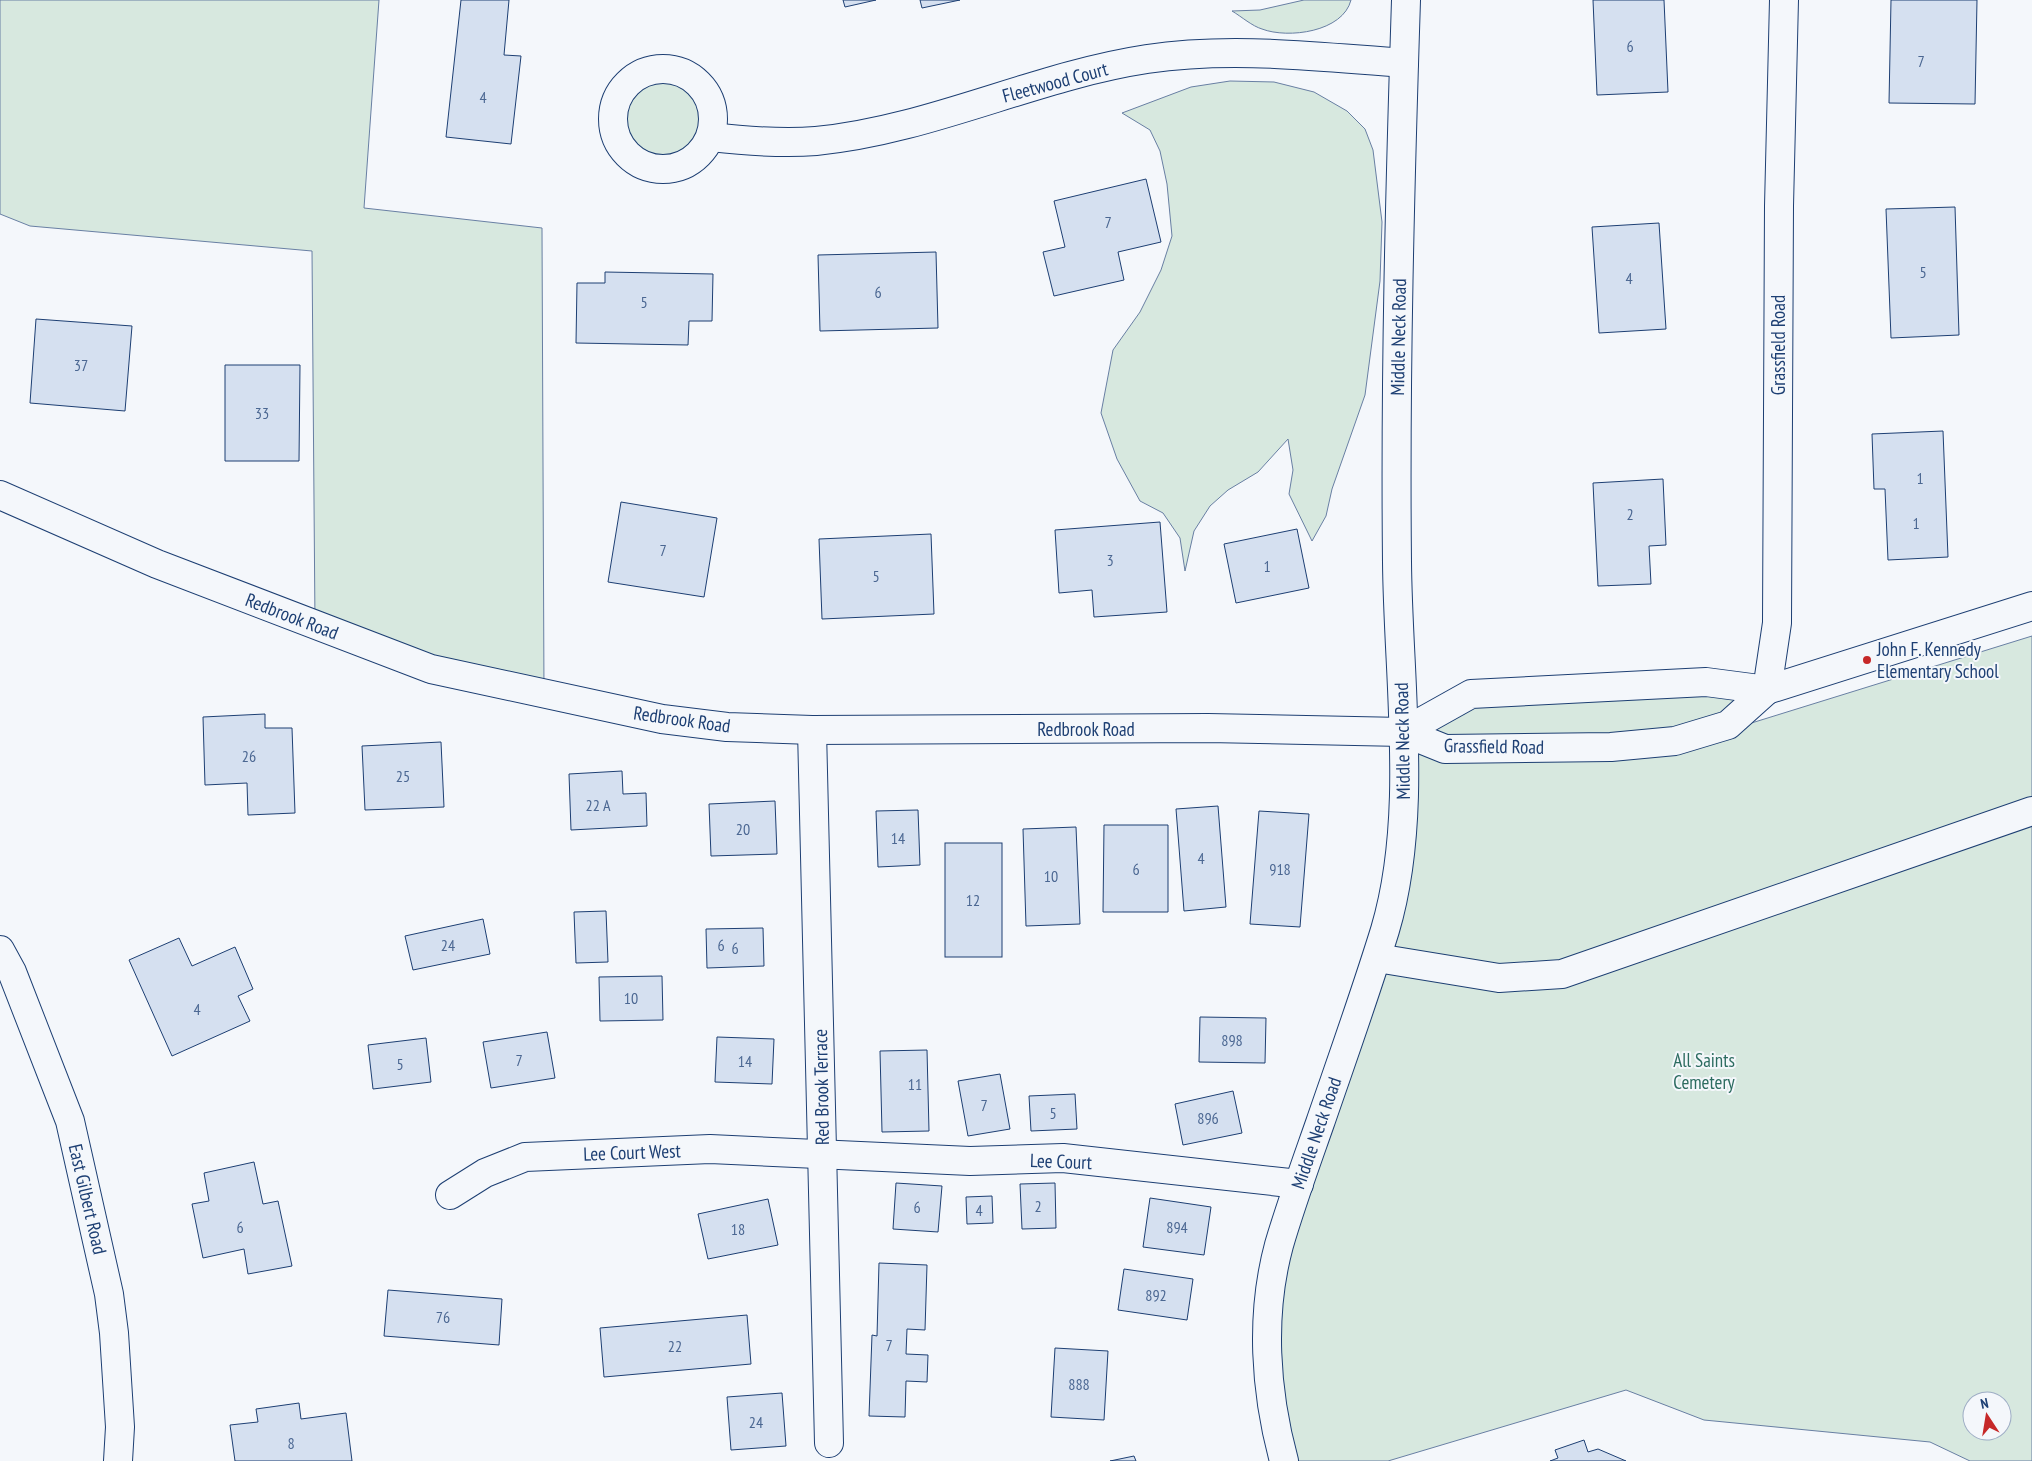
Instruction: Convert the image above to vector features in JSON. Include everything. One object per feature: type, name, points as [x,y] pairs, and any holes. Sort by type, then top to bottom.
[{"type":"street","name":"Middle Neck Road","points":[[1284,1461],[1273,1422],[1267,1363],[1272,1280],[1279,1246],[1298,1184],[1376,958],[1395,896],[1401,855],[1403,732],[1397,543],[1398,302],[1406,0]]},
{"type":"street","name":"Grassfield Road","points":[[1403,732],[1445,749],[1611,747],[1675,741],[1728,725],[1767,690],[1777,622],[1779,216],[1784,0]]},
{"type":"street","name":"Fleetwood Court","points":[[711,137],[766,142],[818,141],[891,127],[1104,68],[1192,54],[1244,52],[1404,63]]},
{"type":"street","name":"Redbrook Road","points":[[0,495],[156,564],[430,670],[662,719],[727,727],[812,730],[1208,728],[1403,732]]},
{"type":"street","points":[[1767,690],[2032,606]]},
{"type":"street","name":"Grassfield Road","points":[[1403,732],[1471,694],[1706,682],[1767,690]]},
{"type":"street","name":"Red Brook Terrace","points":[[812,730],[829,1443]]},
{"type":"street","points":[[1376,958],[1500,978],[1562,974],[2032,810]]},
{"type":"street","name":"East Gilbert Road","points":[[0,950],[12,972],[70,1121],[109,1294],[114,1334],[120,1426],[118,1461]]},
{"type":"street","name":"Lee Court West","points":[[450,1195],[484,1173],[525,1157],[710,1149],[823,1155]]},
{"type":"street","name":"Lee Court","points":[[823,1155],[970,1161],[1063,1158],[1298,1184]]},
{"type":"green space","points":[[0,0],[379,0],[364,208],[542,228],[544,694],[315,625],[312,251],[30,226],[0,214]]},
{"type":"green space","points":[[1304,0],[1351,0],[1346,11],[1326,26],[1299,33],[1273,32],[1258,28],[1232,11],[1260,10]]},
{"type":"green space","points":[[662,77],[678,80],[691,89],[700,102],[703,118],[700,134],[691,147],[678,156],[662,159],[646,156],[633,147],[624,134],[621,118],[624,102],[633,89],[646,80]]},
{"type":"green space","points":[[1230,81],[1274,82],[1314,92],[1347,111],[1365,129],[1373,150],[1382,222],[1380,281],[1365,395],[1332,489],[1326,516],[1312,541],[1289,494],[1293,470],[1288,439],[1258,472],[1228,490],[1210,506],[1194,531],[1185,571],[1180,538],[1163,513],[1140,501],[1117,459],[1101,413],[1113,350],[1140,312],[1161,270],[1172,236],[1167,184],[1160,151],[1150,130],[1122,113],[1191,87]]},
{"type":"green space","name":"All Saints Cemetery","points":[[2032,636],[2032,1461],[1970,1461],[1930,1442],[1704,1420],[1626,1390],[1388,1461],[1286,1461],[1277,1426],[1283,1253],[1380,959],[1402,734],[1687,743]]},
{"type":"green space","points":[[1670,692],[1754,695],[1725,719],[1675,733],[1452,741],[1419,729],[1477,701]]},
{"type":"building","points":[[461,0],[509,0],[504,55],[521,56],[511,144],[446,137]]},
{"type":"building","points":[[843,0],[876,0],[845,7]]},
{"type":"building","points":[[920,0],[960,0],[922,8]]},
{"type":"building","points":[[1593,0],[1664,0],[1668,92],[1597,95]]},
{"type":"building","points":[[1891,0],[1977,0],[1975,104],[1889,103]]},
{"type":"building","points":[[1146,179],[1161,242],[1118,252],[1124,280],[1054,296],[1043,252],[1065,247],[1054,201]]},
{"type":"building","points":[[1955,207],[1959,335],[1891,338],[1886,209]]},
{"type":"building","points":[[1659,223],[1666,329],[1599,333],[1592,227]]},
{"type":"building","points":[[936,252],[938,328],[820,331],[818,255]]},
{"type":"building","points":[[605,272],[713,274],[712,321],[689,321],[688,345],[576,343],[577,283],[605,283]]},
{"type":"building","points":[[36,319],[132,326],[125,411],[30,403]]},
{"type":"building","points":[[225,365],[300,365],[299,461],[225,461]]},
{"type":"building","points":[[1943,431],[1948,557],[1888,560],[1885,489],[1874,489],[1872,434]]},
{"type":"building","points":[[1663,479],[1666,545],[1649,546],[1651,584],[1598,586],[1593,483]]},
{"type":"building","points":[[621,502],[717,518],[704,597],[608,582]]},
{"type":"building","points":[[1160,522],[1167,612],[1094,617],[1092,590],[1059,593],[1055,530]]},
{"type":"building","points":[[1297,529],[1309,588],[1236,603],[1224,544]]},
{"type":"building","points":[[931,534],[934,614],[822,619],[819,539]]},
{"type":"building","points":[[265,714],[265,728],[292,728],[295,813],[248,815],[247,783],[205,785],[203,717]]},
{"type":"building","points":[[441,742],[444,807],[365,810],[362,746]]},
{"type":"building","points":[[622,771],[623,794],[646,793],[647,826],[571,830],[569,774]]},
{"type":"building","points":[[775,801],[777,854],[711,856],[709,804]]},
{"type":"building","points":[[1218,806],[1226,907],[1184,911],[1176,809]]},
{"type":"building","points":[[918,810],[920,865],[878,867],[876,811]]},
{"type":"building","points":[[1259,811],[1309,814],[1300,927],[1250,924]]},
{"type":"building","points":[[1104,825],[1168,825],[1168,912],[1103,912]]},
{"type":"building","points":[[1076,827],[1080,924],[1026,926],[1023,829]]},
{"type":"building","points":[[945,843],[1002,843],[1002,957],[945,957]]},
{"type":"building","points":[[606,911],[608,962],[576,963],[574,912]]},
{"type":"building","points":[[483,919],[490,954],[413,970],[405,936]]},
{"type":"building","points":[[763,928],[764,966],[707,968],[706,929]]},
{"type":"building","points":[[179,938],[192,966],[235,947],[253,989],[238,996],[250,1021],[172,1056],[129,960]]},
{"type":"building","points":[[662,976],[663,1020],[600,1021],[599,977]]},
{"type":"building","points":[[1200,1017],[1266,1018],[1265,1063],[1199,1062]]},
{"type":"building","points":[[547,1032],[555,1078],[491,1088],[483,1042]]},
{"type":"building","points":[[717,1037],[774,1039],[772,1084],[715,1082]]},
{"type":"building","points":[[426,1038],[431,1082],[373,1089],[368,1045]]},
{"type":"building","points":[[927,1050],[929,1131],[882,1132],[880,1051]]},
{"type":"building","points":[[1000,1074],[1010,1129],[968,1136],[958,1081]]},
{"type":"building","points":[[1233,1091],[1242,1133],[1183,1145],[1175,1104]]},
{"type":"building","points":[[1075,1094],[1077,1129],[1031,1131],[1029,1096]]},
{"type":"building","points":[[254,1162],[263,1204],[278,1201],[292,1266],[248,1274],[244,1249],[203,1258],[192,1204],[209,1201],[204,1173]]},
{"type":"building","points":[[896,1183],[942,1186],[938,1232],[893,1229]]},
{"type":"building","points":[[1055,1183],[1056,1228],[1022,1229],[1020,1184]]},
{"type":"building","points":[[992,1196],[993,1223],[967,1224],[966,1197]]},
{"type":"building","points":[[1150,1198],[1211,1207],[1204,1255],[1143,1247]]},
{"type":"building","points":[[768,1199],[778,1245],[708,1259],[698,1214]]},
{"type":"building","points":[[879,1263],[927,1265],[925,1330],[907,1329],[906,1354],[928,1355],[927,1382],[906,1381],[905,1417],[869,1416],[872,1335],[877,1336]]},
{"type":"building","points":[[1124,1269],[1193,1279],[1187,1320],[1118,1310]]},
{"type":"building","points":[[388,1290],[502,1299],[499,1345],[384,1336]]},
{"type":"building","points":[[747,1315],[751,1364],[604,1377],[600,1328]]},
{"type":"building","points":[[1055,1348],[1108,1351],[1104,1420],[1051,1417]]},
{"type":"building","points":[[782,1393],[786,1446],[731,1450],[727,1397]]},
{"type":"building","points":[[299,1403],[301,1419],[346,1413],[352,1461],[235,1461],[230,1425],[258,1422],[256,1409]]},
{"type":"building","points":[[1584,1440],[1588,1452],[1598,1449],[1626,1461],[1550,1461],[1558,1458],[1555,1450]]},
{"type":"building","points":[[1134,1456],[1136,1461],[1110,1461]]},
{"type":"place","name":"John F. Kennedy Elementary School","points":[[1867,660]]}]
